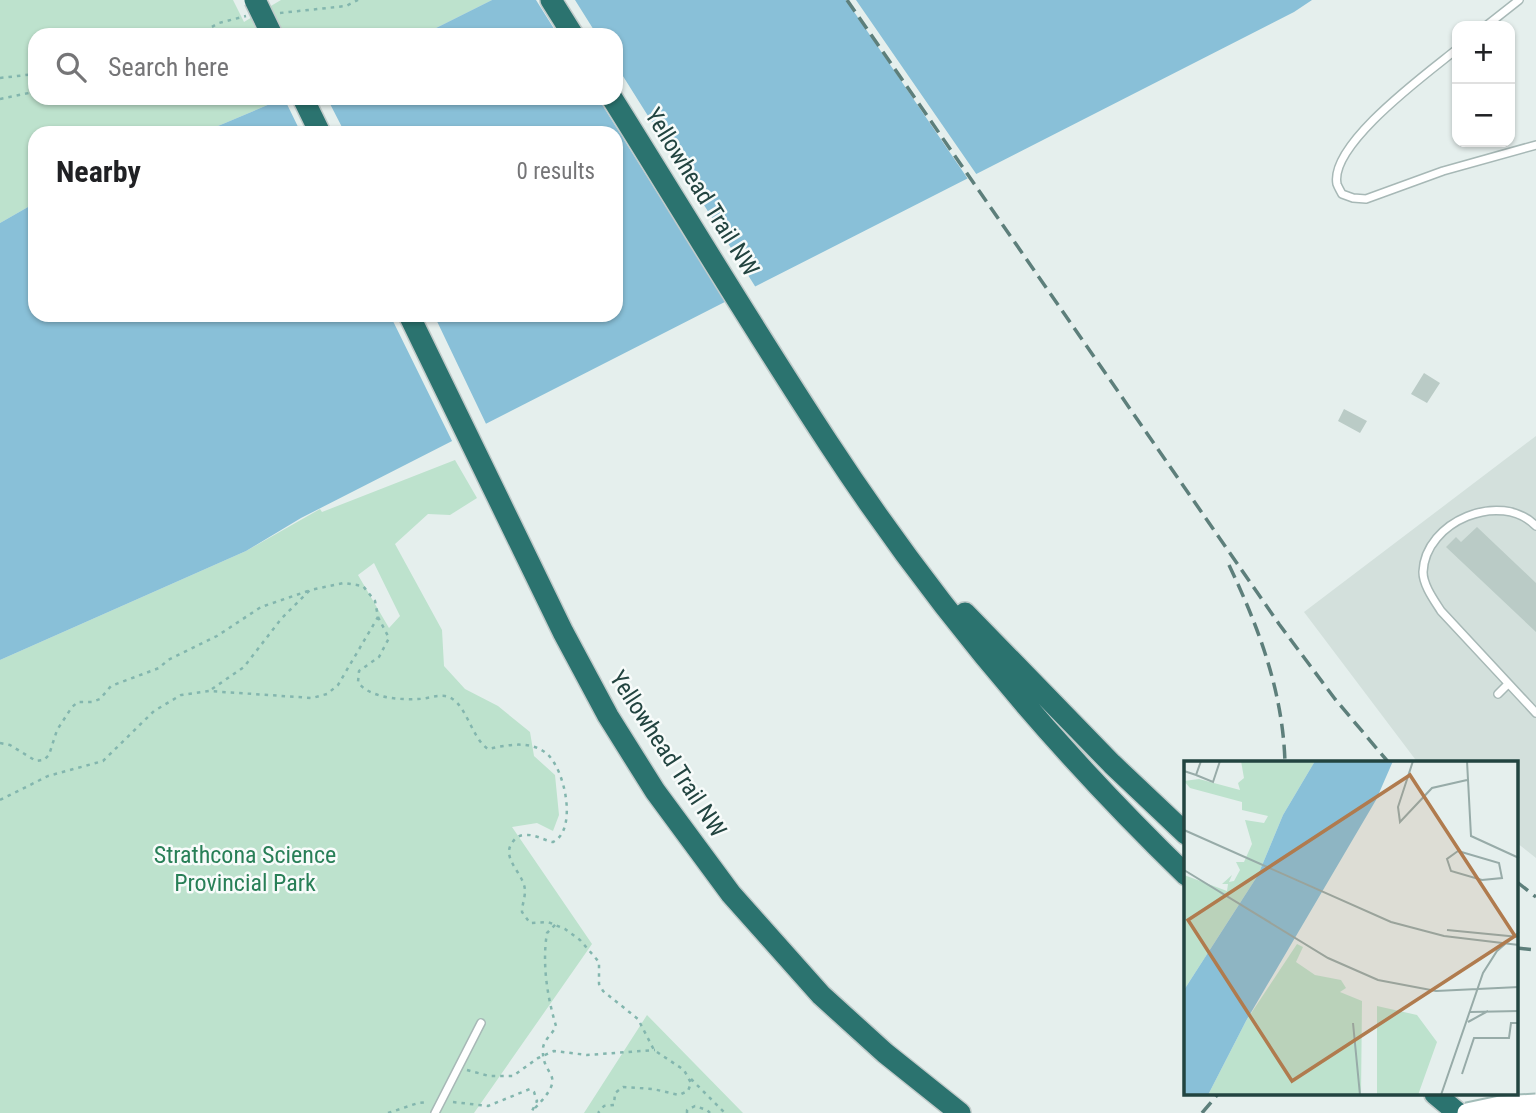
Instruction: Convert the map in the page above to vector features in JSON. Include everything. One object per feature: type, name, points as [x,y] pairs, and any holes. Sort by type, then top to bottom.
[{"type":"highway","points":[[255,0],[269,28]]},
{"type":"highway","points":[[551,0],[569,28]]},
{"type":"highway","points":[[306,105],[317,126]]},
{"type":"highway","name":"Yellowhead Trail NW","points":[[616,105],[830,445],[907,555],[982,653],[1045,727],[1184,874]]},
{"type":"highway","name":"Yellowhead Trail NW","points":[[412,322],[563,632],[627,749],[655,791],[732,894],[821,995],[885,1053],[960,1113]]},
{"type":"highway","points":[[907,555],[1022,669],[1112,764],[1184,832]]},
{"type":"highway","points":[[1437,1096],[1458,1113]]},
{"type":"highway","points":[[1509,1096],[1531,1113]]},
{"type":"main road","points":[[1467,1113],[1500,1106],[1536,1104]]},
{"type":"lane","points":[[1492,21],[1519,0]]},
{"type":"lane","points":[[1452,53],[1376,117],[1353,142],[1342,162],[1337,182],[1342,194],[1366,199],[1443,171],[1536,145]]},
{"type":"lane","points":[[1536,526],[1531,520],[1510,511],[1491,510],[1468,515],[1450,525],[1436,539],[1426,557],[1423,574],[1430,595],[1441,611],[1536,713]]},
{"type":"lane","points":[[1498,694],[1508,684]]},
{"type":"lane","points":[[435,1113],[481,1023]]},
{"type":"path","points":[[0,78],[28,75]]},
{"type":"path","points":[[0,99],[28,93]]},
{"type":"path","points":[[0,743],[10,745],[36,761],[44,760],[49,755],[61,723],[78,702],[100,699],[111,686],[159,668],[168,660],[217,636],[261,607],[310,590],[344,583],[363,586],[375,601],[378,617],[389,638],[379,657],[359,671],[358,682],[362,689],[375,694],[415,699],[445,696],[457,701],[480,744],[488,749],[515,743],[545,752],[562,774],[566,824],[562,835],[552,842],[543,841],[535,835],[520,836],[514,839],[509,849],[510,859],[524,885],[522,912],[525,919],[535,924],[548,922],[556,925],[580,940],[599,962],[599,985],[603,991],[638,1019],[655,1050],[676,1063],[725,1113]]},
{"type":"path","points":[[209,691],[244,667],[281,620],[310,590]]},
{"type":"path","points":[[0,800],[48,776],[103,761],[154,711],[181,695],[209,691],[312,698],[327,694],[338,684],[378,617]]},
{"type":"path","points":[[531,1113],[544,1099],[553,1083],[543,1055],[543,1045],[556,1026],[550,1010],[544,953],[547,933],[556,925]]},
{"type":"path","points":[[457,1070],[464,1069],[489,1076],[513,1076],[543,1055],[554,1051],[587,1055],[655,1050]]},
{"type":"path","points":[[598,1113],[604,1106],[614,1105],[615,1093],[623,1087],[653,1089],[679,1095],[691,1088],[689,1077]]},
{"type":"path","points":[[388,1113],[418,1102],[459,1101],[488,1106],[530,1089],[537,1101],[535,1108]]},
{"type":"path","points":[[687,1113],[687,1110],[695,1106],[710,1113]]},
{"type":"shaded area","points":[[1536,436],[1536,858],[1518,844],[1518,761],[1416,761],[1304,612]]},
{"type":"green space","points":[[0,0],[233,0],[244,22],[281,0],[492,0],[436,28],[28,28],[28,105],[268,105],[218,126],[28,126],[28,207],[0,223]]},
{"type":"green space","name":"Strathcona Science Provincial Park","points":[[455,460],[477,498],[450,515],[428,514],[395,544],[442,630],[444,666],[465,689],[498,706],[530,732],[534,756],[555,775],[559,815],[553,831],[537,823],[512,827],[592,944],[474,1113],[0,1113],[0,660],[246,551],[320,509],[322,512]],"holes":[[[374,563],[400,616],[389,628],[358,575]]]},
{"type":"green space","points":[[647,1015],[743,1113],[584,1113]]},
{"type":"water","points":[[492,0],[1312,0],[1294,12],[301,518],[246,551],[0,660],[0,223],[28,207],[28,322],[623,322],[623,126],[218,126],[268,105],[623,105],[623,28],[436,28]]},
{"type":"pier","points":[[536,0],[575,0],[593,28],[554,28]]},
{"type":"pier","points":[[846,0],[856,0],[979,178],[970,182]]},
{"type":"pier","points":[[623,76],[758,291],[728,306],[623,138],[623,126],[616,126],[602,105],[623,105]]},
{"type":"pier","points":[[287,105],[331,105],[341,126],[298,126]]},
{"type":"pier","points":[[393,322],[437,322],[488,428],[454,445]]},
{"type":"building","points":[[1424,373],[1440,383],[1427,403],[1411,394]]},
{"type":"building","points":[[1344,409],[1367,421],[1360,433],[1338,421]]},
{"type":"building","points":[[1477,527],[1536,583],[1536,632],[1446,547],[1456,537],[1461,542]]},
{"type":"railway","points":[[847,0],[1279,624],[1335,699],[1387,761]]},
{"type":"railway","points":[[1229,565],[1268,661],[1280,711],[1285,761]]},
{"type":"railway","points":[[1518,883],[1536,897]]},
{"type":"railway","points":[[1518,948],[1536,950]]},
{"type":"railway","points":[[1202,1113],[1216,1096]]}]
